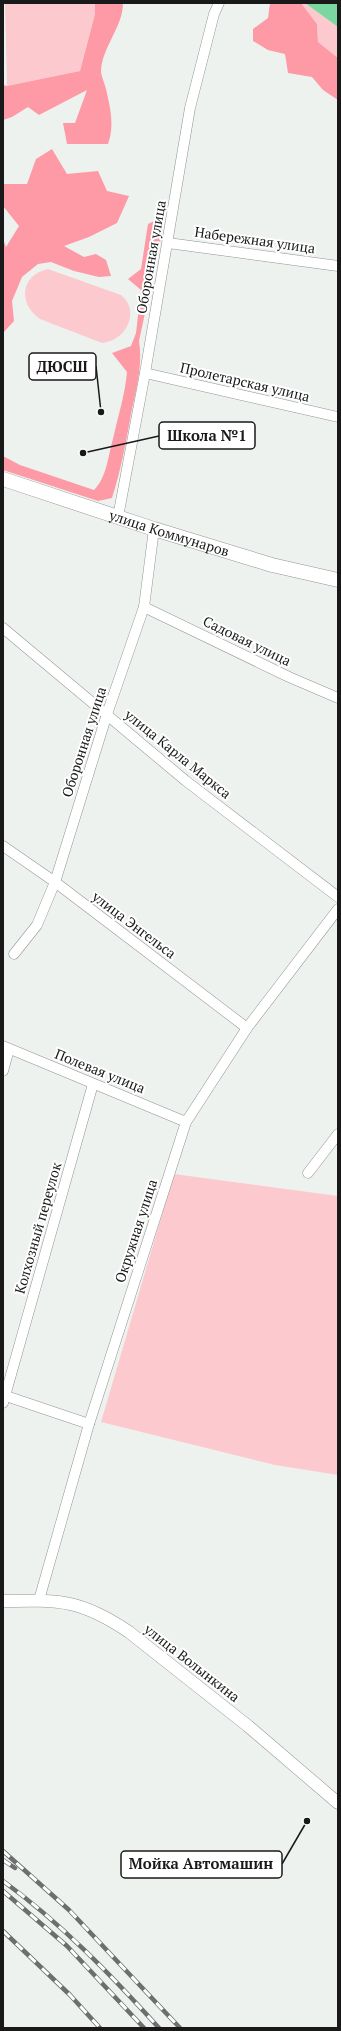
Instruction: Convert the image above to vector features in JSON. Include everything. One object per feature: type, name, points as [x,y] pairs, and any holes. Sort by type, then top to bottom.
[{"type":"main road","name":"улица Коммунаров","points":[[3,480],[154,529],[272,565],[338,580]]},
{"type":"street","name":"Оборонная улица","points":[[118,517],[168,243],[190,108],[214,14],[220,3]]},
{"type":"street","name":"Набережная улица","points":[[168,243],[338,266]]},
{"type":"street","name":"Пролетарская улица","points":[[145,373],[338,417]]},
{"type":"street","name":"Оборонная улица","points":[[14,954],[37,925],[54,882],[107,714],[144,607],[154,529]]},
{"type":"street","name":"Садовая улица","points":[[144,607],[289,677],[338,698]]},
{"type":"street","name":"улица Карла Маркса","points":[[3,628],[186,781],[338,898]]},
{"type":"street","name":"улица Энгельса","points":[[3,846],[54,882],[247,1028]]},
{"type":"street","name":"Окружная улица","points":[[39,1600],[89,1424],[186,1122],[247,1028],[338,909]]},
{"type":"street","name":"Полевая улица","points":[[6,1048],[186,1122]]},
{"type":"street","points":[[3,1071],[6,1048]]},
{"type":"street","name":"Колхозный переулок","points":[[4,1398],[93,1084]]},
{"type":"street","points":[[308,1173],[338,1134]]},
{"type":"street","points":[[4,1398],[89,1424]]},
{"type":"street","name":"улица Волынкина","points":[[3,1602],[39,1600],[63,1602],[87,1608],[108,1618],[123,1628],[248,1726],[338,1803]]},
{"type":"shaded area","points":[[5,3],[95,3],[95,14],[80,71],[7,86]]},
{"type":"shaded area","points":[[95,3],[123,3],[120,20],[102,62],[101,71],[108,96],[111,116],[111,130],[108,144],[67,144],[63,123],[75,123],[87,90],[39,115],[28,107],[12,117],[3,120],[3,85],[7,86],[80,71],[95,14]]},
{"type":"shaded area","points":[[270,3],[301,3],[317,24],[318,42],[338,58],[338,100],[323,90],[312,77],[288,73],[285,54],[268,50],[253,41],[253,29],[268,18]]},
{"type":"shaded area","points":[[301,3],[305,3],[338,27],[338,58],[318,42],[317,24]]},
{"type":"shaded area","points":[[305,3],[338,3],[338,27]]},
{"type":"shaded area","points":[[52,149],[67,174],[98,171],[107,191],[129,196],[117,223],[89,237],[64,246],[84,257],[96,254],[106,260],[111,276],[99,277],[74,271],[51,262],[38,264],[22,277],[12,301],[14,321],[3,333],[3,239],[6,247],[19,226],[3,206],[3,184],[27,184],[36,159]]},
{"type":"shaded area","points":[[158,219],[163,229],[139,341],[140,368],[137,387],[123,456],[112,498],[98,501],[3,470],[3,456],[20,465],[94,490],[102,479],[123,397],[127,372],[112,353],[131,346],[136,333],[141,290],[128,279],[141,269],[148,224]]},
{"type":"shaded area","points":[[48,269],[121,295],[127,302],[130,309],[130,317],[124,331],[111,341],[102,343],[40,319],[28,306],[25,298],[25,291],[27,284],[32,277],[39,272]]},
{"type":"shaded area","points":[[174,1174],[338,1196],[338,1475],[275,1465],[101,1422]]},
{"type":"railway","points":[[3,1851],[69,1910],[180,2028]]},
{"type":"railway","points":[[3,1860],[15,1868]]},
{"type":"railway","points":[[3,1881],[45,1914],[85,1950],[159,2028]]},
{"type":"railway","points":[[3,1891],[67,1946],[144,2028]]},
{"type":"railway","points":[[3,1931],[70,1995],[100,2028]]},
{"type":"place","name":"ДЮСШ","points":[[101,412]]},
{"type":"place","name":"Школа №1","points":[[83,453]]},
{"type":"place","name":"Мойка Автомашин","points":[[307,1821]]}]
